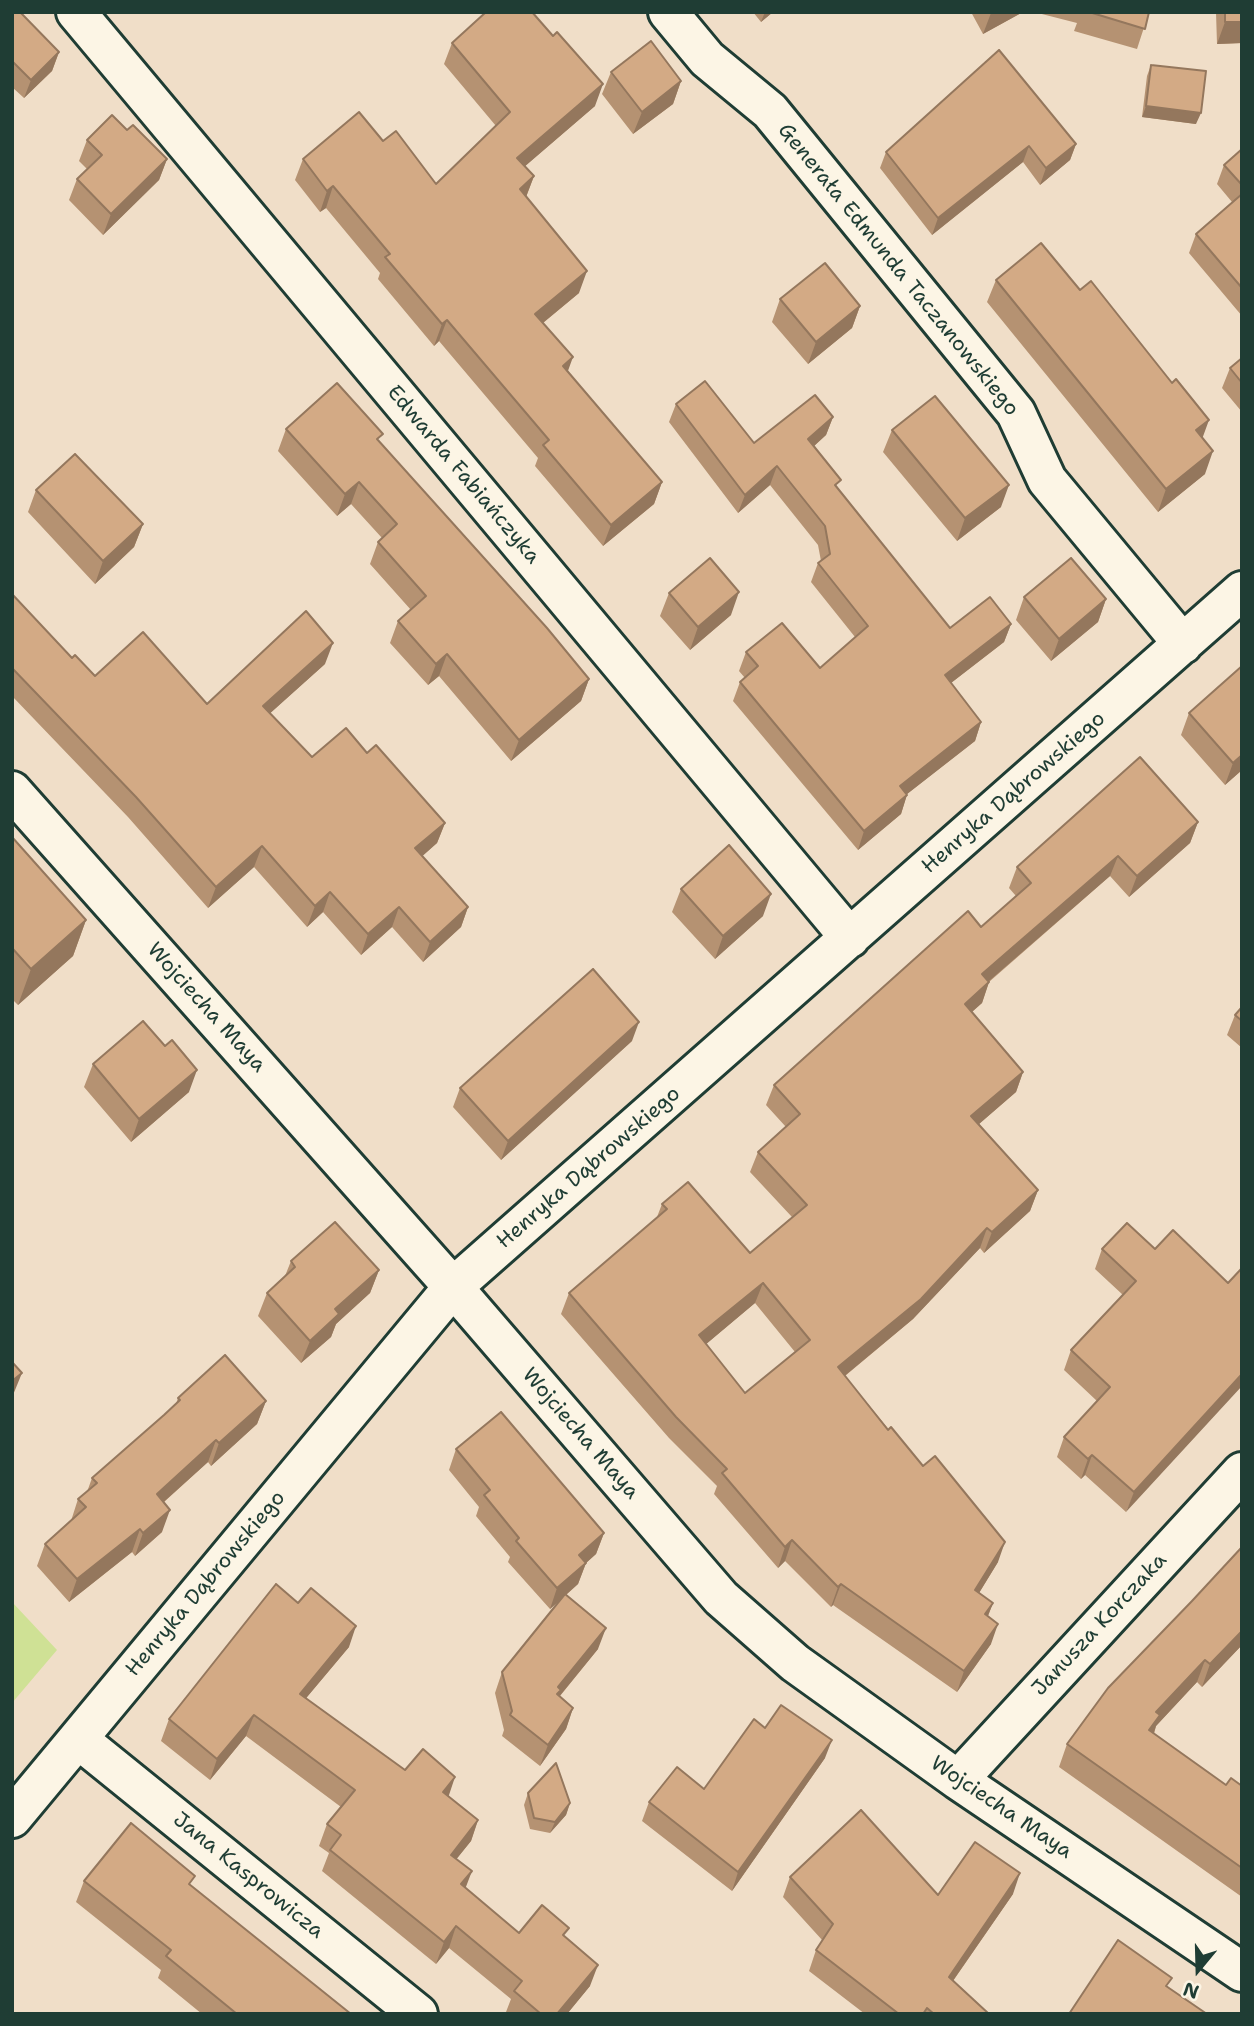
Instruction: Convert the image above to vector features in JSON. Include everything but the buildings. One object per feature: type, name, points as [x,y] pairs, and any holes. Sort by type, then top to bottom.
[{"type":"street","name":"Edwarda Fabiańczyka","points":[[76,12],[850,938]]},
{"type":"street","name":"Generała Edmunda Taczanowskiego","points":[[668,12],[707,59],[770,111],[1016,413],[1047,480],[1183,644]]},
{"type":"street","name":"Henryka Dąbrowskiego","points":[[12,1818],[453,1287],[1242,591]]},
{"type":"street","name":"Wojciecha Maya","points":[[12,791],[453,1287],[721,1598],[795,1663],[958,1780],[1242,1972]]},
{"type":"street","name":"Janusza Korczaka","points":[[958,1780],[1242,1472]]},
{"type":"street","name":"Jana Kasprowicza","points":[[78,1739],[418,2014]]},
{"type":"green space","points":[[12,1602],[57,1650],[12,1703]]}]
